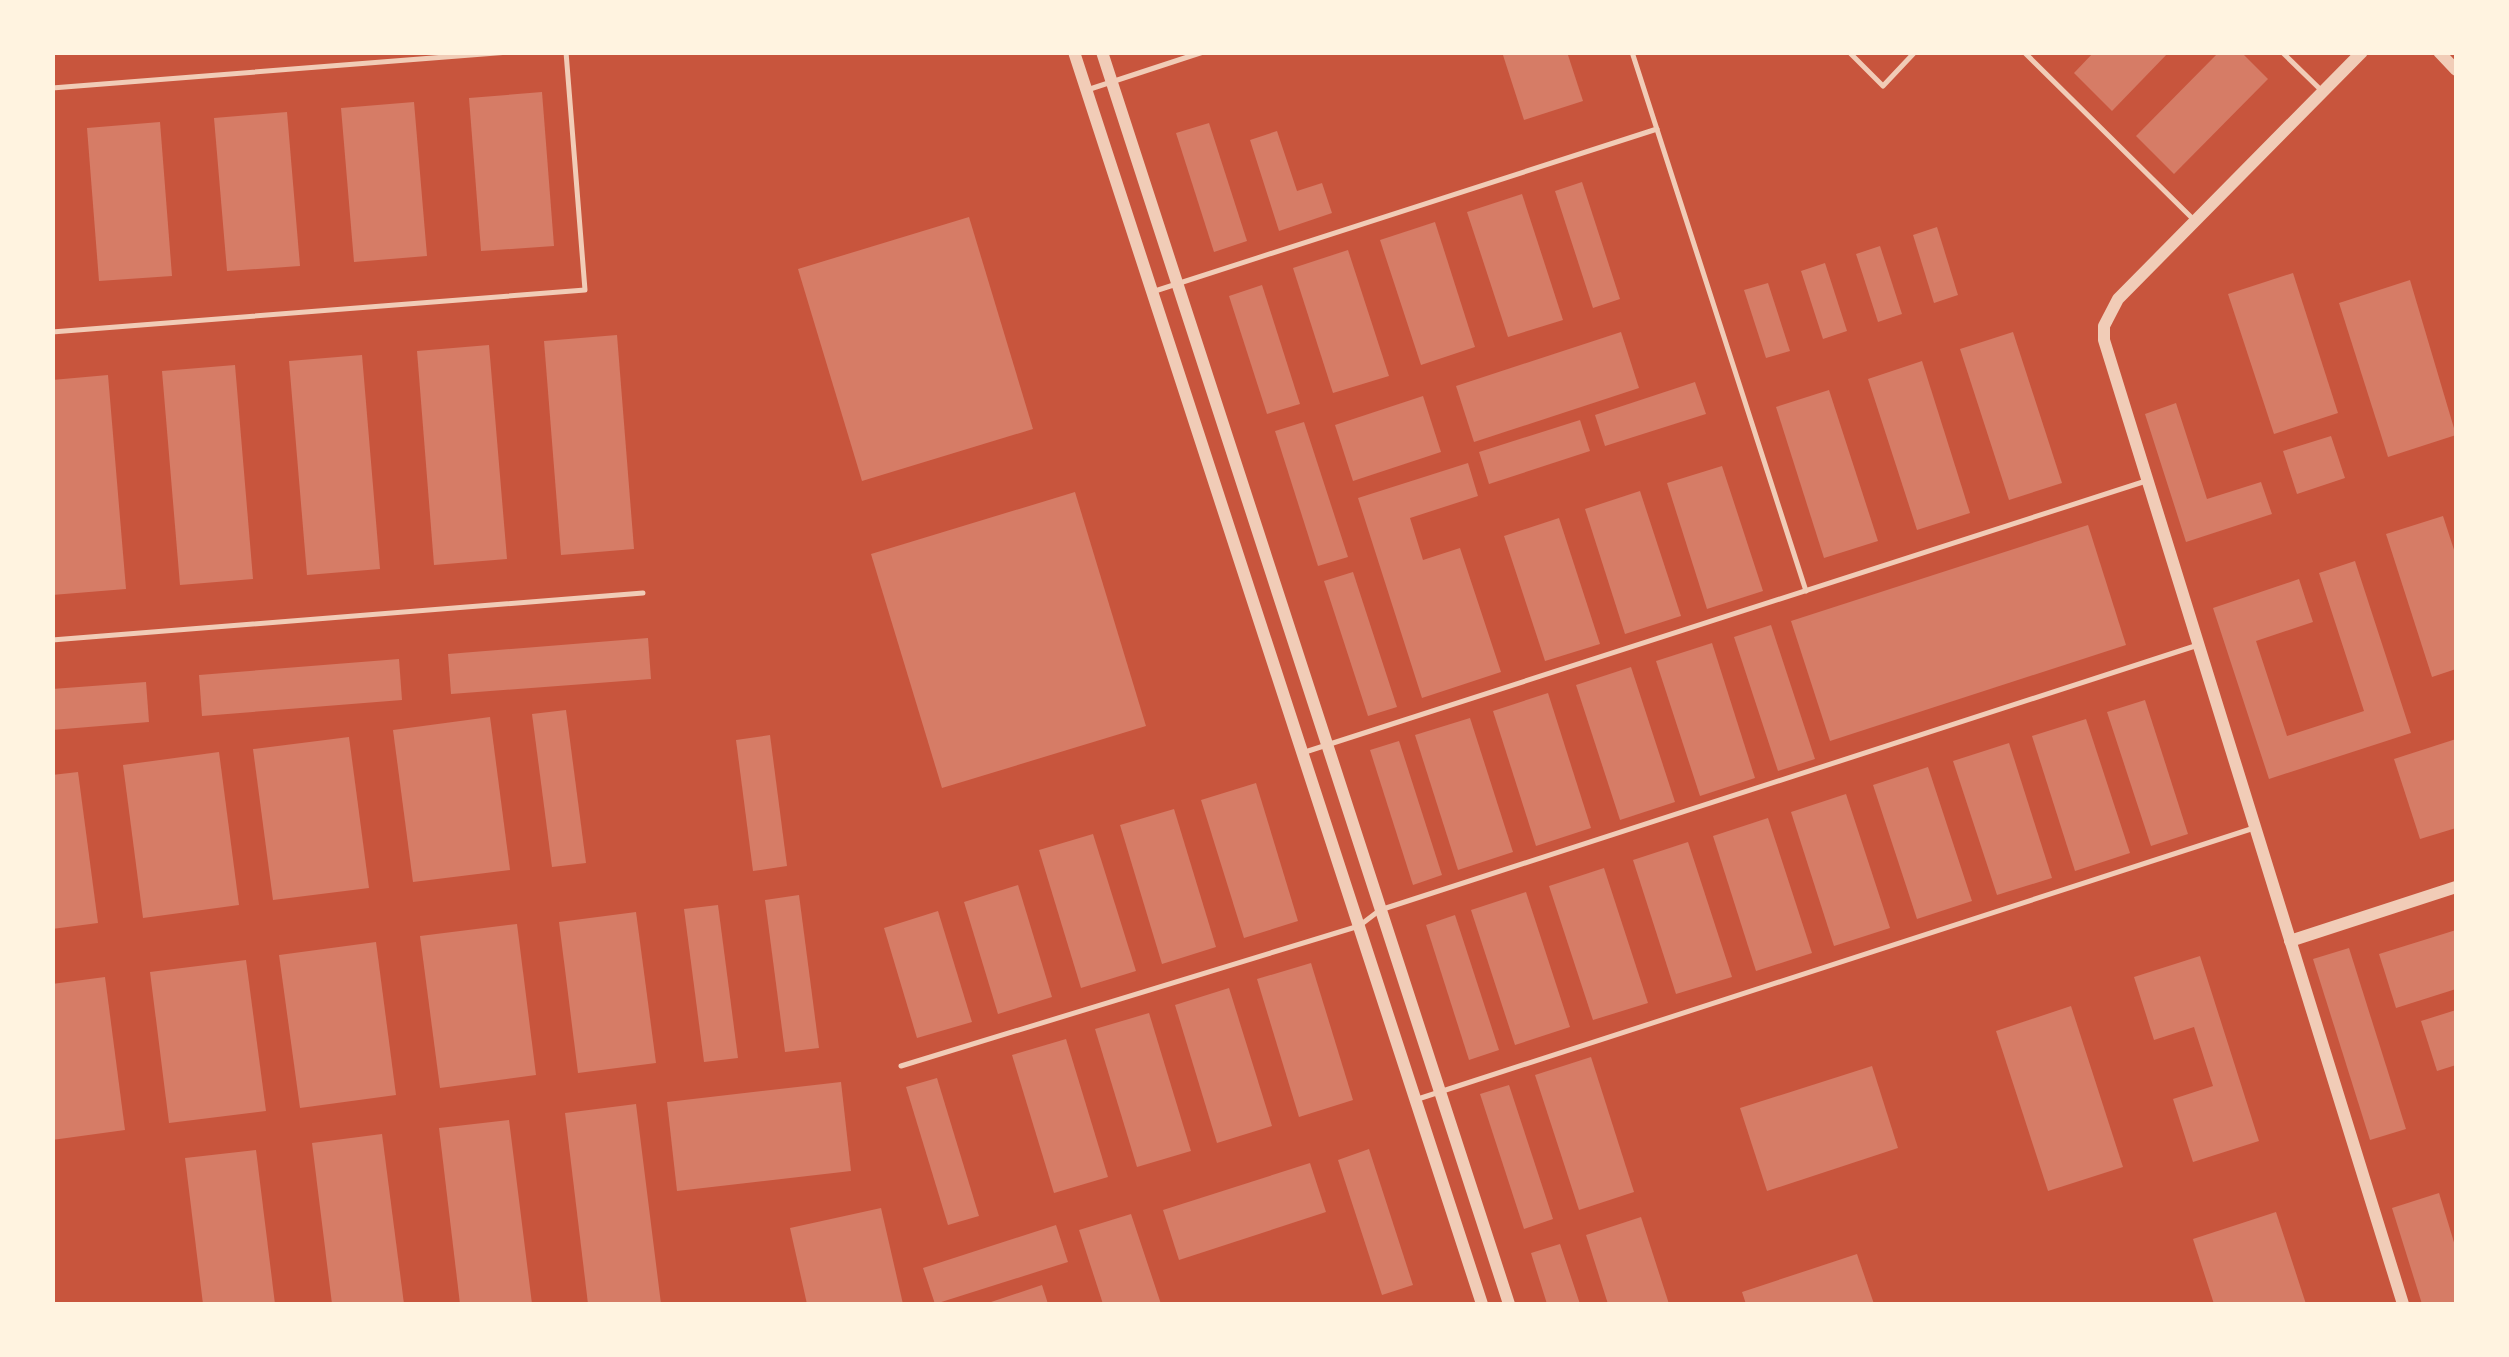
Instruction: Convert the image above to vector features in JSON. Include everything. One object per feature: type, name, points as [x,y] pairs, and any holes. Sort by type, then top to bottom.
[{"type":"street","points":[[1074,52],[1482,1304]]},
{"type":"street","points":[[1102,52],[1509,1304]]},
{"type":"street","points":[[2362,52],[2118,299],[2104,326],[2108,359],[2403,1304]]},
{"type":"street","points":[[2438,52],[2456,70]]},
{"type":"street","points":[[2290,942],[2456,888]]},
{"type":"lane","points":[[52,88],[508,52]]},
{"type":"lane","points":[[52,332],[585,290],[566,52]]},
{"type":"lane","points":[[1086,90],[1202,52]]},
{"type":"lane","points":[[1632,52],[1806,590]]},
{"type":"lane","points":[[1849,52],[1883,86],[1915,52]]},
{"type":"lane","points":[[2024,52],[2195,221]]},
{"type":"lane","points":[[2282,52],[2323,92]]},
{"type":"lane","points":[[1152,292],[1657,129]]},
{"type":"lane","points":[[1302,753],[2146,481]]},
{"type":"lane","points":[[52,640],[643,594]]},
{"type":"lane","points":[[902,1066],[1359,926],[1380,910],[2198,646]]},
{"type":"lane","points":[[1415,1100],[2254,828]]},
{"type":"building","points":[[1502,52],[1567,52],[1583,101],[1524,120]]},
{"type":"building","points":[[2094,52],[2169,52],[2112,111],[2074,73]]},
{"type":"building","points":[[2219,52],[2241,52],[2268,79],[2174,174],[2136,136]]},
{"type":"building","points":[[542,92],[554,246],[481,251],[469,98]]},
{"type":"building","points":[[414,102],[427,256],[354,262],[341,108]]},
{"type":"building","points":[[287,112],[300,266],[227,271],[214,118]]},
{"type":"building","points":[[160,122],[172,276],[99,281],[87,128]]},
{"type":"building","points":[[1209,123],[1247,241],[1214,252],[1176,133]]},
{"type":"building","points":[[1277,131],[1297,191],[1322,183],[1332,213],[1279,231],[1250,140]]},
{"type":"building","points":[[1582,182],[1620,299],[1593,308],[1555,191]]},
{"type":"building","points":[[1522,194],[1563,320],[1508,337],[1467,212]]},
{"type":"building","points":[[969,217],[1033,429],[862,481],[798,269]]},
{"type":"building","points":[[1435,222],[1475,347],[1421,365],[1380,240]]},
{"type":"building","points":[[1937,227],[1958,295],[1934,303],[1913,235]]},
{"type":"building","points":[[1880,246],[1902,314],[1878,322],[1856,254]]},
{"type":"building","points":[[1348,250],[1389,376],[1333,393],[1293,268]]},
{"type":"building","points":[[1825,263],[1847,331],[1823,339],[1801,271]]},
{"type":"building","points":[[2293,273],[2338,413],[2274,434],[2228,294]]},
{"type":"building","points":[[2410,280],[2456,435],[2388,457],[2339,303]]},
{"type":"building","points":[[1768,283],[1790,351],[1766,358],[1744,290]]},
{"type":"building","points":[[1262,285],[1300,404],[1267,414],[1229,296]]},
{"type":"building","points":[[1621,332],[1639,388],[1474,442],[1456,386]]},
{"type":"building","points":[[2013,332],[2062,483],[2009,500],[1960,349]]},
{"type":"building","points":[[617,335],[634,549],[561,555],[544,341]]},
{"type":"building","points":[[489,345],[507,559],[434,565],[417,351]]},
{"type":"building","points":[[362,355],[380,569],[307,575],[289,361]]},
{"type":"building","points":[[1922,361],[1970,513],[1917,530],[1868,379]]},
{"type":"building","points":[[235,365],[253,579],[180,585],[162,371]]},
{"type":"building","points":[[108,375],[126,589],[52,595],[52,380]]},
{"type":"building","points":[[1695,382],[1706,414],[1605,446],[1595,415]]},
{"type":"building","points":[[1829,390],[1878,541],[1824,558],[1776,407]]},
{"type":"building","points":[[1423,396],[1441,452],[1353,481],[1335,425]]},
{"type":"building","points":[[2176,403],[2207,499],[2261,482],[2272,514],[2186,542],[2145,414]]},
{"type":"building","points":[[1580,420],[1590,451],[1489,484],[1479,452]]},
{"type":"building","points":[[1304,422],[1348,557],[1318,566],[1275,431]]},
{"type":"building","points":[[2331,436],[2345,478],[2297,494],[2283,451]]},
{"type":"building","points":[[1468,463],[1478,496],[1410,518],[1423,560],[1460,548],[1501,672],[1422,698],[1358,498]]},
{"type":"building","points":[[1722,466],[1763,591],[1707,609],[1667,483]]},
{"type":"building","points":[[1640,491],[1681,616],[1625,634],[1585,509]]},
{"type":"building","points":[[1075,492],[1146,726],[942,788],[871,554]]},
{"type":"building","points":[[2443,516],[2456,556],[2456,669],[2432,677],[2386,534]]},
{"type":"building","points":[[1559,518],[1600,644],[1545,661],[1504,536]]},
{"type":"building","points":[[2088,525],[2126,645],[1830,741],[1791,621]]},
{"type":"building","points":[[2355,561],[2411,733],[2269,779],[2213,608],[2299,579],[2313,622],[2256,641],[2287,736],[2364,711],[2319,573]]},
{"type":"building","points":[[1353,572],[1397,707],[1368,716],[1324,581]]},
{"type":"building","points":[[1771,625],[1815,759],[1778,771],[1734,637]]},
{"type":"building","points":[[648,638],[651,679],[451,694],[448,654]]},
{"type":"building","points":[[1712,643],[1755,778],[1700,796],[1656,661]]},
{"type":"building","points":[[399,659],[402,700],[202,716],[199,675]]},
{"type":"building","points":[[1631,667],[1675,802],[1620,820],[1576,685]]},
{"type":"building","points":[[146,682],[149,722],[52,730],[52,689]]},
{"type":"building","points":[[1548,693],[1591,828],[1536,846],[1493,711]]},
{"type":"building","points":[[2145,700],[2188,834],[2151,846],[2107,712]]},
{"type":"building","points":[[566,710],[586,863],[552,867],[532,714]]},
{"type":"building","points":[[490,717],[510,870],[413,882],[393,730]]},
{"type":"building","points":[[1470,718],[1513,852],[1458,870],[1415,735]]},
{"type":"building","points":[[2086,719],[2130,853],[2075,871],[2032,736]]},
{"type":"building","points":[[770,735],[787,866],[753,871],[736,740]]},
{"type":"building","points":[[349,737],[369,888],[273,900],[253,749]]},
{"type":"building","points":[[2456,739],[2456,828],[2420,839],[2394,759]]},
{"type":"building","points":[[1399,741],[1442,875],[1413,885],[1370,750]]},
{"type":"building","points":[[2009,743],[2052,878],[1997,895],[1953,761]]},
{"type":"building","points":[[219,752],[239,905],[143,918],[123,765]]},
{"type":"building","points":[[1928,767],[1972,901],[1917,919],[1873,785]]},
{"type":"building","points":[[78,772],[98,923],[52,929],[52,775]]},
{"type":"building","points":[[1256,783],[1298,921],[1244,938],[1201,800]]},
{"type":"building","points":[[1846,794],[1890,928],[1834,946],[1791,812]]},
{"type":"building","points":[[1174,809],[1216,947],[1162,964],[1120,825]]},
{"type":"building","points":[[1768,818],[1812,953],[1756,971],[1713,836]]},
{"type":"building","points":[[1093,834],[1136,971],[1081,988],[1039,850]]},
{"type":"building","points":[[1688,842],[1732,977],[1676,994],[1633,860]]},
{"type":"building","points":[[1604,868],[1648,1003],[1593,1020],[1549,886]]},
{"type":"building","points":[[1018,885],[1052,997],[998,1014],[964,902]]},
{"type":"building","points":[[1526,892],[1570,1027],[1515,1045],[1471,910]]},
{"type":"building","points":[[799,895],[819,1048],[785,1052],[765,900]]},
{"type":"building","points":[[718,905],[738,1058],[704,1062],[684,909]]},
{"type":"building","points":[[938,911],[972,1022],[917,1038],[884,928]]},
{"type":"building","points":[[636,912],[656,1063],[578,1073],[559,922]]},
{"type":"building","points":[[1455,915],[1499,1050],[1469,1060],[1426,925]]},
{"type":"building","points":[[517,924],[536,1075],[440,1088],[420,936]]},
{"type":"building","points":[[2456,930],[2456,989],[2396,1008],[2379,954]]},
{"type":"building","points":[[376,942],[396,1095],[300,1108],[279,955]]},
{"type":"building","points":[[2349,948],[2406,1129],[2370,1140],[2313,959]]},
{"type":"building","points":[[2200,956],[2259,1141],[2193,1162],[2173,1099],[2213,1086],[2194,1027],[2154,1040],[2134,977]]},
{"type":"building","points":[[246,960],[266,1111],[169,1123],[150,972]]},
{"type":"building","points":[[1311,963],[1353,1100],[1299,1117],[1257,979]]},
{"type":"building","points":[[105,977],[125,1130],[52,1140],[52,984]]},
{"type":"building","points":[[1229,988],[1272,1126],[1217,1143],[1175,1005]]},
{"type":"building","points":[[2071,1006],[2123,1167],[2048,1191],[1996,1031]]},
{"type":"building","points":[[2456,1010],[2456,1065],[2437,1071],[2421,1021]]},
{"type":"building","points":[[1149,1013],[1191,1151],[1137,1167],[1095,1029]]},
{"type":"building","points":[[1066,1039],[1108,1177],[1054,1193],[1012,1055]]},
{"type":"building","points":[[1591,1057],[1634,1192],[1579,1210],[1535,1075]]},
{"type":"building","points":[[1872,1066],[1898,1148],[1767,1191],[1740,1108]]},
{"type":"building","points":[[937,1078],[979,1216],[948,1225],[906,1087]]},
{"type":"building","points":[[841,1082],[851,1171],[677,1191],[667,1102]]},
{"type":"building","points":[[1509,1085],[1553,1219],[1524,1229],[1480,1094]]},
{"type":"building","points":[[636,1104],[661,1304],[588,1304],[565,1113]]},
{"type":"building","points":[[509,1120],[532,1304],[460,1304],[439,1128]]},
{"type":"building","points":[[382,1134],[404,1304],[332,1304],[312,1143]]},
{"type":"building","points":[[1369,1149],[1413,1285],[1382,1295],[1338,1160]]},
{"type":"building","points":[[256,1150],[275,1304],[203,1304],[185,1158]]},
{"type":"building","points":[[1310,1163],[1326,1212],[1179,1260],[1163,1210]]},
{"type":"building","points":[[2439,1193],[2456,1249],[2456,1304],[2422,1304],[2392,1208]]},
{"type":"building","points":[[881,1208],[903,1304],[807,1304],[790,1228]]},
{"type":"building","points":[[2276,1212],[2306,1304],[2214,1304],[2193,1239]]},
{"type":"building","points":[[1131,1214],[1161,1304],[1103,1304],[1079,1230]]},
{"type":"building","points":[[1641,1217],[1669,1304],[1608,1304],[1586,1235]]},
{"type":"building","points":[[1056,1225],[1068,1262],[935,1304],[923,1268]]},
{"type":"building","points":[[1560,1244],[1580,1304],[1547,1304],[1531,1253]]},
{"type":"building","points":[[1857,1254],[1874,1304],[1746,1304],[1742,1292]]},
{"type":"building","points":[[1042,1285],[1048,1304],[985,1304]]}]
